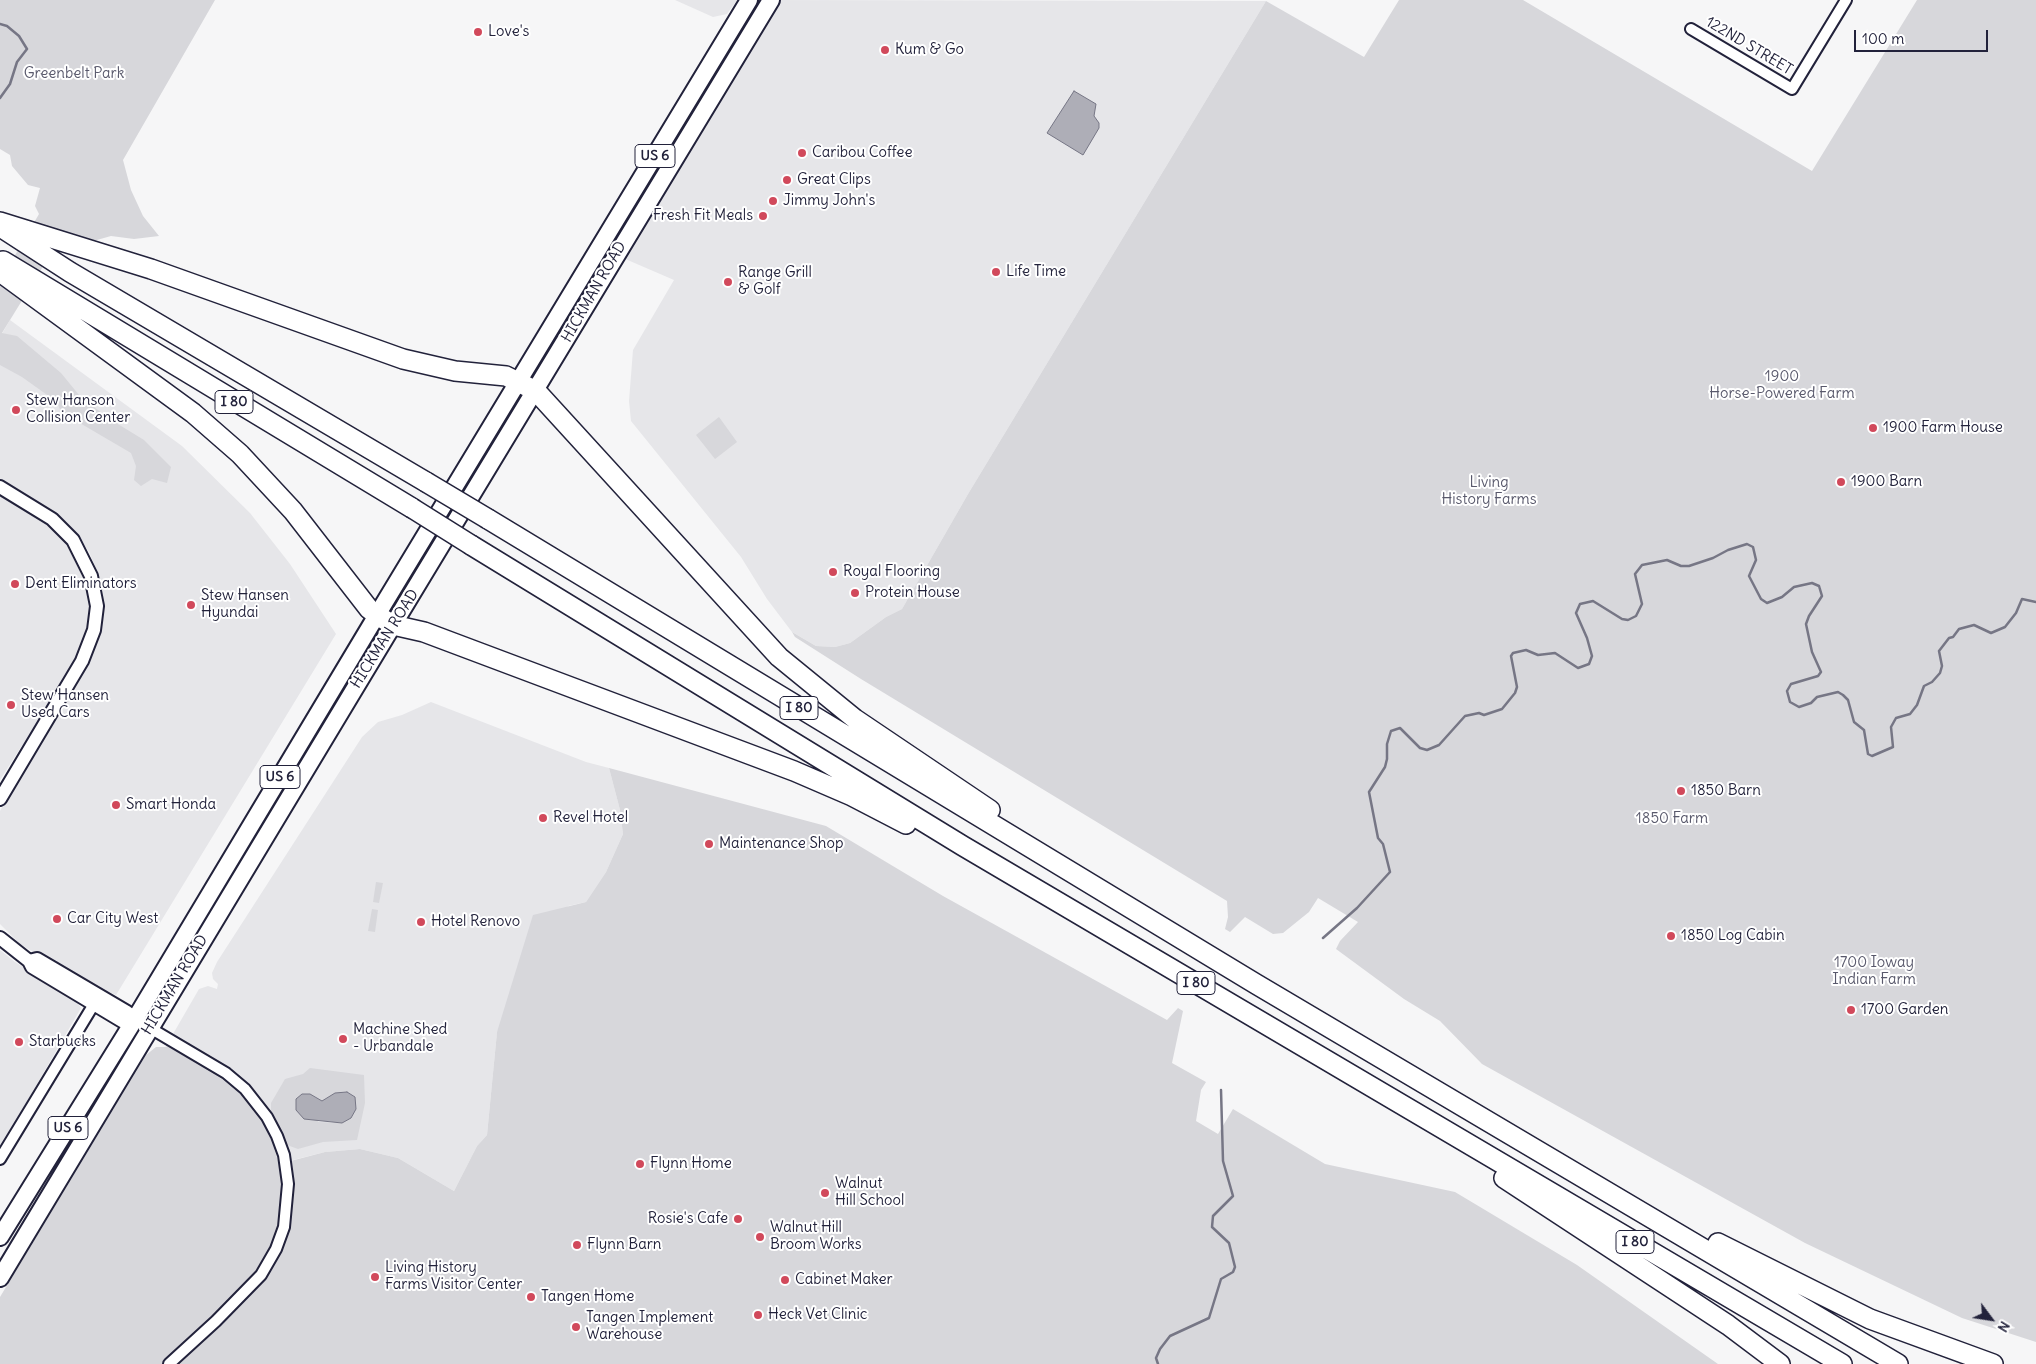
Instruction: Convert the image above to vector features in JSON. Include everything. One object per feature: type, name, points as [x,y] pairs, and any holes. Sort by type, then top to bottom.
[{"type":"highway","points":[[0,222],[85,248],[403,358],[455,371],[506,376],[536,391],[779,657],[856,719],[996,814],[1111,897]]},
{"type":"highway","name":"I 80","points":[[0,227],[70,272],[488,519],[1111,897],[1898,1364]]},
{"type":"highway","name":"I 80","points":[[0,260],[52,301],[412,508],[963,846],[1842,1364]]},
{"type":"highway","points":[[0,272],[52,301],[193,413],[240,454],[293,511],[369,609],[376,615],[393,625],[424,632],[794,771],[852,796],[928,836],[963,846]]},
{"type":"highway","points":[[1428,1120],[1504,1178],[1728,1325],[1780,1364]]},
{"type":"highway","points":[[1565,1166],[1834,1302],[1878,1322],[1993,1364]]},
{"type":"main road","name":"HICKMAN ROAD","points":[[0,1236],[135,1020],[376,615],[748,0]]},
{"type":"main road","name":"HICKMAN ROAD","points":[[0,1278],[771,0]]},
{"type":"street","name":"122ND STREET","points":[[1691,30],[1792,89],[1846,0]]},
{"type":"street","points":[[0,487],[52,519],[73,540],[91,576],[97,606],[94,630],[85,656],[0,799]]},
{"type":"street","points":[[0,938],[29,961],[32,967],[122,1020],[135,1020]]},
{"type":"street","points":[[29,961],[37,959],[127,1012],[135,1020],[226,1073],[244,1089],[267,1117],[284,1155],[288,1184],[284,1227],[276,1250],[261,1275],[222,1315],[169,1364]]},
{"type":"street","points":[[0,1159],[94,1004]]},
{"type":"shaded area","points":[[675,0],[737,0],[727,14],[713,17]]},
{"type":"shaded area","points":[[771,0],[1266,1],[968,494],[902,609],[886,617],[850,643],[835,647],[816,646],[792,632],[767,599],[741,557],[631,421],[629,401],[633,350],[674,280],[616,255]]},
{"type":"shaded area","points":[[1074,91],[1096,104],[1094,116],[1099,123],[1099,128],[1083,155],[1047,133]]},
{"type":"shaded area","points":[[10,320],[182,446],[250,513],[290,564],[336,634],[116,995],[80,980],[20,944],[0,924],[0,811],[88,664],[98,640],[103,613],[98,573],[89,552],[79,537],[53,512],[0,480],[0,337]]},
{"type":"shaded area","points":[[0,494],[49,524],[63,538],[71,548],[85,576],[90,606],[87,633],[77,657],[31,735],[0,780]]},
{"type":"shaded area","points":[[431,702],[586,762],[609,768],[620,810],[623,834],[606,872],[586,902],[568,906],[497,1032],[487,1135],[477,1146],[454,1191],[398,1158],[360,1149],[325,1152],[273,1165],[162,1053],[199,989],[208,986],[217,989],[218,984],[213,979],[212,973],[217,962],[362,737],[378,722],[402,715]]},
{"type":"shaded area","points":[[0,950],[15,962],[75,999],[81,1008],[0,1148]]},
{"type":"shaded area","points":[[347,1092],[355,1097],[356,1109],[351,1118],[342,1123],[304,1119],[296,1110],[296,1099],[302,1094],[310,1094],[322,1101],[335,1093]]},
{"type":"green space","name":"Greenbelt Park","points":[[0,0],[215,0],[123,160],[131,190],[143,216],[159,236],[134,239],[111,236],[79,245],[63,234],[2,333],[17,336],[61,373],[79,395],[108,418],[144,440],[171,467],[167,483],[152,479],[141,486],[134,480],[136,466],[131,453],[61,412],[57,402],[22,377],[0,365],[0,281],[39,214],[35,206],[40,188],[28,185],[12,166],[10,155],[0,149]]},
{"type":"green space","name":"Living History Farms","points":[[1399,0],[1523,0],[1812,171],[1917,0],[2036,0],[2036,1342],[1962,1318],[1805,1243],[1482,1064],[1440,1021],[1404,999],[1336,949],[1340,941],[1358,922],[1318,898],[1309,912],[1283,933],[1273,934],[1245,917],[1230,932],[1225,929],[1228,917],[1227,901],[861,679],[795,637],[792,632],[816,646],[835,647],[850,643],[886,617],[902,609],[968,494],[1266,1],[1364,57]]},
{"type":"green space","points":[[719,417],[737,442],[715,459],[696,435]]},
{"type":"green space","points":[[609,768],[826,826],[943,896],[1167,1020],[1178,1008],[1183,1011],[1172,1063],[1206,1082],[1201,1090],[1196,1121],[1218,1134],[1233,1109],[1325,1164],[1455,1192],[1577,1265],[1718,1364],[0,1364],[0,1297],[146,1055],[156,1047],[169,1047],[223,1080],[239,1093],[257,1113],[268,1130],[279,1164],[325,1152],[360,1149],[398,1158],[454,1191],[477,1146],[487,1135],[497,1032],[533,915],[586,902],[606,872],[623,834],[620,810]]},
{"type":"green space","points":[[376,882],[383,883],[379,903],[373,902]]},
{"type":"green space","points":[[372,909],[378,910],[375,932],[368,931]]},
{"type":"green space","points":[[310,1068],[364,1075],[365,1103],[357,1140],[323,1142],[298,1149],[287,1145],[271,1112],[271,1103],[285,1079],[303,1074]],"holes":[[[347,1092],[340,1123],[318,1122],[310,1094],[322,1101],[335,1093]]]},
{"type":"waterway","points":[[0,24],[7,26],[19,36],[27,49],[17,62],[10,84],[0,98]]},
{"type":"waterway","points":[[1323,938],[1357,908],[1390,872],[1383,844],[1378,838],[1369,792],[1385,767],[1387,744],[1391,731],[1400,728],[1420,748],[1427,750],[1439,745],[1465,716],[1479,713],[1484,715],[1502,709],[1515,693],[1517,687],[1511,656],[1513,653],[1526,650],[1538,655],[1555,653],[1578,668],[1589,664],[1592,656],[1587,638],[1576,613],[1580,604],[1593,601],[1622,619],[1628,620],[1636,616],[1642,604],[1635,574],[1642,565],[1667,560],[1681,566],[1689,566],[1747,544],[1753,547],[1756,560],[1749,576],[1761,599],[1767,603],[1782,597],[1794,587],[1812,583],[1819,586],[1822,596],[1806,624],[1812,652],[1821,672],[1818,676],[1791,684],[1787,691],[1790,702],[1799,707],[1811,703],[1817,697],[1838,692],[1843,695],[1848,700],[1854,722],[1864,730],[1868,754],[1872,756],[1893,747],[1891,727],[1896,718],[1910,714],[1917,705],[1924,686],[1932,682],[1940,673],[1942,666],[1939,651],[1949,638],[1953,637],[1959,629],[1974,625],[1991,633],[2005,627],[2016,613],[2022,599],[2036,602]]},
{"type":"waterway","points":[[1158,1364],[1156,1358],[1170,1336],[1209,1318],[1221,1279],[1233,1272],[1235,1267],[1229,1243],[1212,1227],[1213,1216],[1233,1196],[1223,1161],[1221,1090]]},
{"type":"place","name":"Love's","points":[[478,32]]},
{"type":"place","name":"Kum & Go","points":[[885,50]]},
{"type":"place","name":"Caribou Coffee","points":[[802,153]]},
{"type":"place","name":"Great Clips","points":[[787,180]]},
{"type":"place","name":"Jimmy John's","points":[[773,201]]},
{"type":"place","name":"Fresh Fit Meals","points":[[763,216]]},
{"type":"place","name":"Life Time","points":[[996,272]]},
{"type":"place","name":"Range Grill & Golf","points":[[728,282]]},
{"type":"place","name":"Stew Hanson Collision Center","points":[[16,410]]},
{"type":"place","name":"1900 Farm House","points":[[1873,428]]},
{"type":"place","name":"1900 Barn","points":[[1841,482]]},
{"type":"place","name":"Royal Flooring","points":[[833,572]]},
{"type":"place","name":"Dent Eliminators","points":[[15,584]]},
{"type":"place","name":"Protein House","points":[[855,593]]},
{"type":"place","name":"Stew Hansen Hyundai","points":[[191,605]]},
{"type":"place","name":"Stew Hansen Used Cars","points":[[11,705]]},
{"type":"place","name":"1850 Barn","points":[[1681,791]]},
{"type":"place","name":"Smart Honda","points":[[116,805]]},
{"type":"place","name":"Revel Hotel","points":[[543,818]]},
{"type":"place","name":"Maintenance Shop","points":[[709,844]]},
{"type":"place","name":"Car City West","points":[[57,919]]},
{"type":"place","name":"Hotel Renovo","points":[[421,922]]},
{"type":"place","name":"1850 Log Cabin","points":[[1671,936]]},
{"type":"place","name":"1700 Garden","points":[[1851,1010]]},
{"type":"place","name":"Machine Shed - Urbandale","points":[[343,1039]]},
{"type":"place","name":"Starbucks","points":[[19,1042]]},
{"type":"place","name":"Flynn Home","points":[[640,1164]]},
{"type":"place","name":"Walnut Hill School","points":[[825,1193]]},
{"type":"place","name":"Rosie's Cafe","points":[[738,1219]]},
{"type":"place","name":"Walnut Hill Broom Works","points":[[760,1237]]},
{"type":"place","name":"Flynn Barn","points":[[577,1245]]},
{"type":"place","name":"Living History Farms Visitor Center","points":[[375,1277]]},
{"type":"place","name":"Cabinet Maker","points":[[785,1280]]},
{"type":"place","name":"Tangen Home","points":[[531,1297]]},
{"type":"place","name":"Heck Vet Clinic","points":[[758,1315]]},
{"type":"place","name":"Tangen Implement Warehouse","points":[[576,1327]]},
{"type":"park label","name":"1900 Horse-Powered Farm","points":[[1782,386]]},
{"type":"park label","name":"1850 Farm","points":[[1672,819]]},
{"type":"park label","name":"1700 Ioway Indian Farm","points":[[1874,972]]}]
